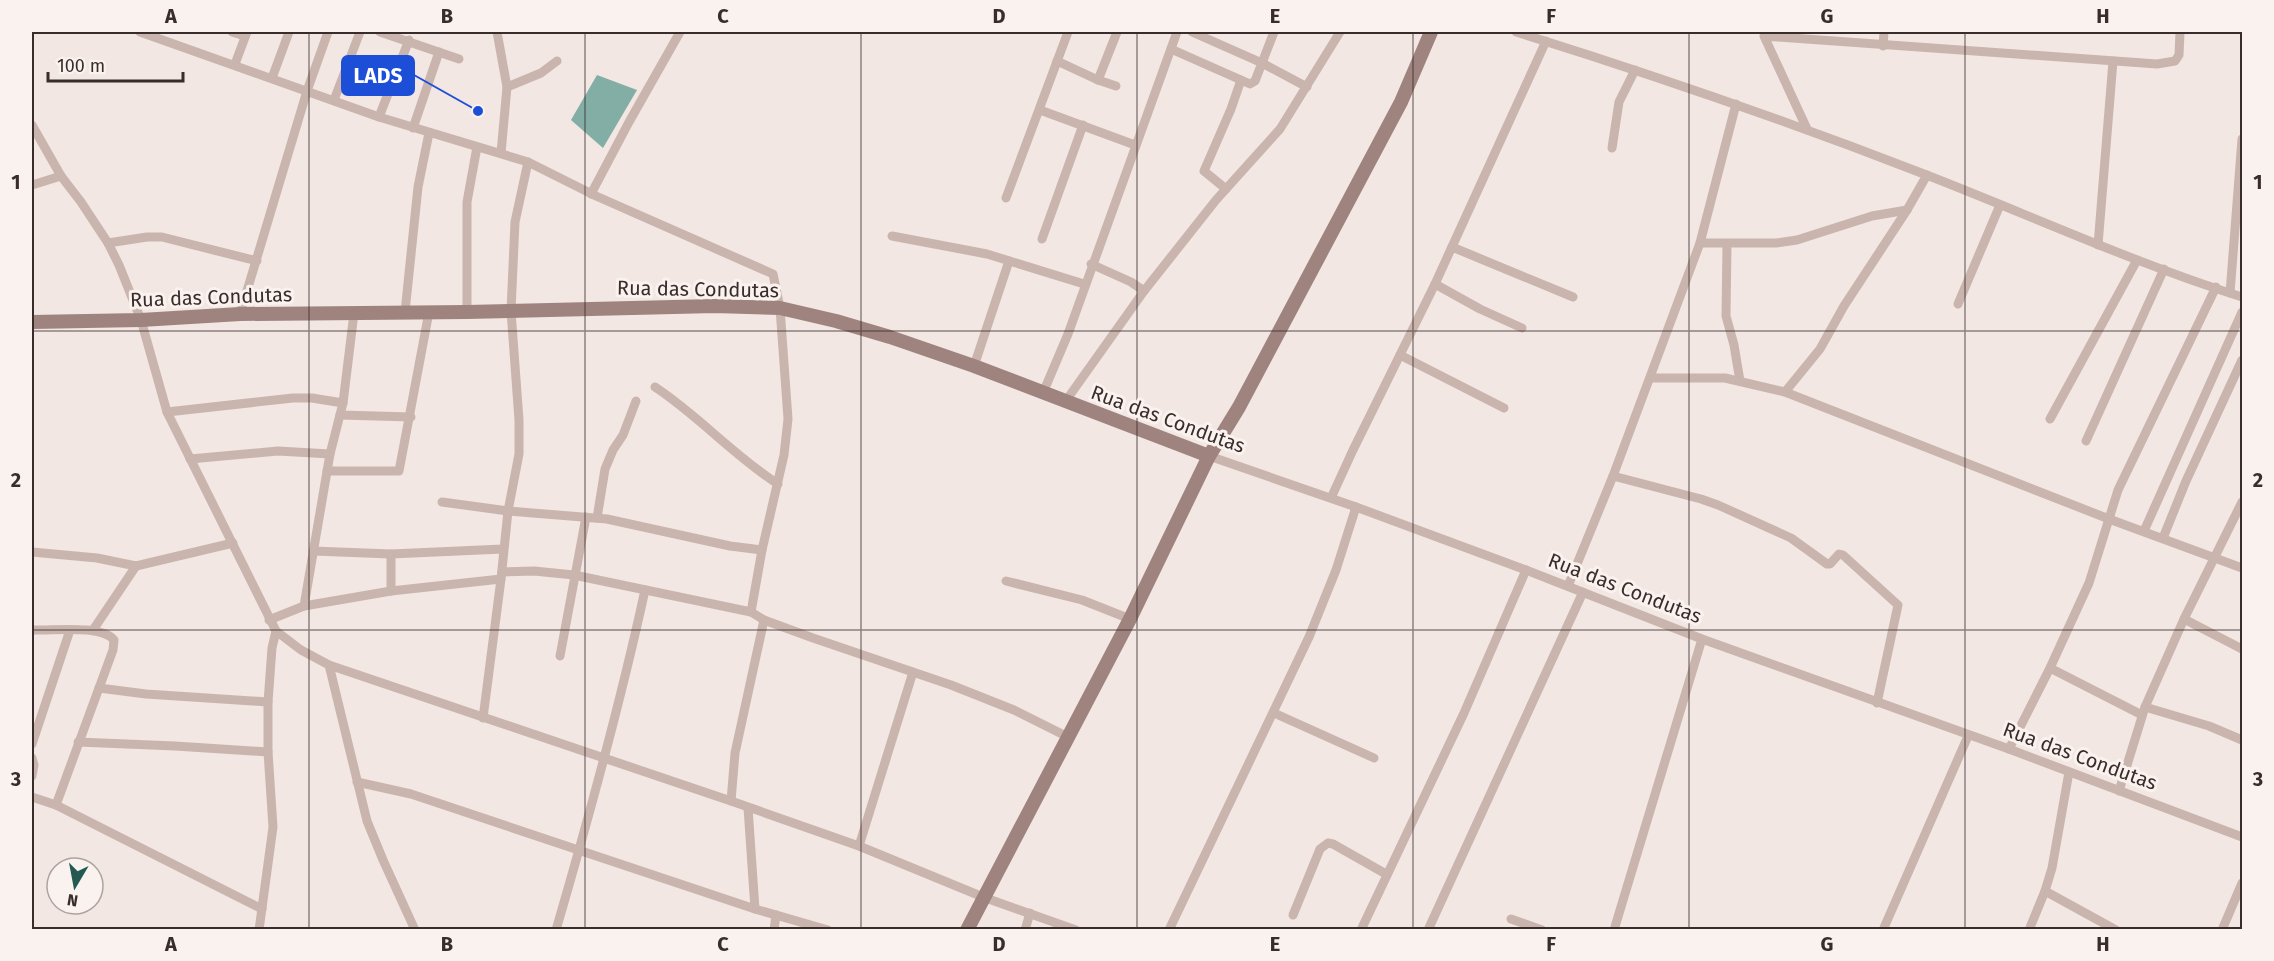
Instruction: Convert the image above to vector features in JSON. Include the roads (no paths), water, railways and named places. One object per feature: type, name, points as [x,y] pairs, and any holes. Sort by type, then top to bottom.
[{"type":"street","points":[[140,32],[379,117],[528,162],[591,194],[770,272],[775,277],[780,308],[788,419],[784,454],[762,550],[751,612]]},
{"type":"street","points":[[232,32],[246,34],[235,64]]},
{"type":"street","points":[[272,78],[289,32]]},
{"type":"street","points":[[240,314],[307,91],[328,32]]},
{"type":"street","points":[[334,100],[360,32]]},
{"type":"street","points":[[380,32],[409,40],[459,59]]},
{"type":"street","points":[[497,32],[507,87],[501,153]]},
{"type":"street","points":[[591,194],[680,32]]},
{"type":"street","points":[[1006,198],[1068,32]]},
{"type":"street","points":[[1098,80],[1117,32]]},
{"type":"street","points":[[1043,393],[1068,334],[1091,264],[1177,32]]},
{"type":"street","points":[[1192,32],[1262,63],[1307,87]]},
{"type":"street","points":[[1171,49],[1250,84],[1255,81],[1274,32]]},
{"type":"street","points":[[1065,402],[1144,291],[1226,189],[1263,151],[1280,129],[1340,32]]},
{"type":"street","points":[[968,930],[983,897],[1131,619],[1209,456],[1239,406],[1401,102],[1431,32]]},
{"type":"street","points":[[1516,32],[1807,129],[2098,245],[2242,297]]},
{"type":"street","points":[[1331,498],[1555,32]]},
{"type":"street","points":[[1883,46],[1884,32]]},
{"type":"street","points":[[1807,129],[1764,36],[1883,46],[2169,63],[2175,61],[2179,55],[2180,32]]},
{"type":"street","points":[[379,117],[409,40]]},
{"type":"street","points":[[413,128],[439,52]]},
{"type":"street","points":[[507,87],[530,79],[557,61]]},
{"type":"street","points":[[1058,61],[1116,86]]},
{"type":"street","points":[[2098,245],[2113,61]]},
{"type":"street","points":[[1612,148],[1619,102],[1635,70]]},
{"type":"street","points":[[1226,189],[1204,171],[1231,110],[1241,80]]},
{"type":"street","points":[[1568,586],[1651,378],[1700,243],[1736,104]]},
{"type":"street","points":[[1040,110],[1135,145]]},
{"type":"street","points":[[32,125],[61,176],[108,243],[141,320],[167,412],[276,632],[301,650],[329,665],[859,846],[983,897],[1076,930]]},
{"type":"street","points":[[1042,239],[1083,125]]},
{"type":"street","points":[[405,312],[418,187],[429,133]]},
{"type":"street","points":[[2230,293],[2240,199],[2242,138]]},
{"type":"street","points":[[467,312],[467,202],[477,147]]},
{"type":"street","points":[[483,718],[508,511],[520,438],[511,310],[514,222],[528,162]]},
{"type":"street","points":[[1785,392],[1820,349],[1844,306],[1907,210],[1927,175]]},
{"type":"street","points":[[32,184],[61,176]]},
{"type":"street","points":[[1958,304],[2000,205]]},
{"type":"street","points":[[1700,243],[1776,243],[1797,240],[1872,216],[1907,210]]},
{"type":"street","points":[[892,236],[955,246],[987,254],[1084,284]]},
{"type":"street","points":[[108,243],[162,237],[257,261]]},
{"type":"street","points":[[1727,244],[1726,316],[1740,381]]},
{"type":"street","points":[[1452,247],[1573,297]]},
{"type":"street","points":[[2050,419],[2137,260]]},
{"type":"street","points":[[974,366],[1009,261]]},
{"type":"street","points":[[1091,264],[1131,282],[1144,291]]},
{"type":"street","points":[[2086,441],[2164,269]]},
{"type":"street","points":[[1435,284],[1480,309],[1522,328]]},
{"type":"street","points":[[2008,750],[2050,668],[2089,583],[2118,490],[2140,441],[2216,287]]},
{"type":"street","name":"Rua das Condutas","points":[[32,322],[141,320],[240,314],[467,312],[715,306],[780,308],[847,324],[974,366],[1209,456],[1356,507],[1702,639],[2242,837]]},
{"type":"street","points":[[327,471],[399,471],[429,312]]},
{"type":"street","points":[[2144,531],[2242,312]]},
{"type":"street","points":[[304,606],[330,454],[344,403],[354,313]]},
{"type":"street","points":[[1400,355],[1504,408]]},
{"type":"street","points":[[2163,538],[2242,360]]},
{"type":"street","points":[[1651,378],[1713,377],[1785,392],[2109,519],[2242,568]]},
{"type":"street","points":[[655,387],[685,407],[759,471],[778,484]]},
{"type":"street","points":[[167,412],[293,398],[312,398],[344,403]]},
{"type":"street","points":[[597,518],[605,470],[613,450],[623,435],[636,401]]},
{"type":"street","points":[[340,415],[411,417]]},
{"type":"street","points":[[190,459],[278,451],[330,454]]},
{"type":"street","points":[[1613,476],[1718,505],[1791,538],[1827,564],[1838,555],[1843,555],[1898,605],[1877,703]]},
{"type":"street","points":[[442,502],[508,511],[597,518],[730,546],[762,550]]},
{"type":"street","points":[[2119,791],[2144,711],[2184,619],[2242,502]]},
{"type":"street","points":[[1169,930],[1274,713],[1330,585],[1356,507]]},
{"type":"street","points":[[560,656],[586,517]]},
{"type":"street","points":[[32,552],[97,558],[136,566],[233,543]]},
{"type":"street","points":[[313,551],[391,554],[504,549]]},
{"type":"street","points":[[391,554],[391,591]]},
{"type":"street","points":[[93,630],[136,566]]},
{"type":"street","points":[[1361,930],[1464,713],[1526,570]]},
{"type":"street","points":[[269,620],[304,606],[391,591],[534,571],[574,575],[751,612],[764,620],[951,685],[1014,710],[1068,737]]},
{"type":"street","points":[[1006,581],[1082,600],[1131,619]]},
{"type":"street","points":[[556,930],[580,851],[626,680],[645,590]]},
{"type":"street","points":[[1428,930],[1583,592]]},
{"type":"street","points":[[2184,619],[2242,649]]},
{"type":"street","points":[[731,801],[735,753],[764,620]]},
{"type":"street","points":[[32,630],[93,630],[110,635],[114,640],[113,650],[56,806]]},
{"type":"street","points":[[32,744],[70,630]]},
{"type":"street","points":[[270,930],[260,925],[273,826],[268,752],[268,702],[271,656],[276,632]]},
{"type":"street","points":[[1614,930],[1702,639]]},
{"type":"street","points":[[329,665],[367,821],[415,930]]},
{"type":"street","points":[[2050,668],[2144,711],[2209,726],[2242,740]]},
{"type":"street","points":[[859,846],[913,672]]},
{"type":"street","points":[[99,688],[146,694],[268,702]]},
{"type":"street","points":[[1274,713],[1374,758]]},
{"type":"street","points":[[1883,930],[1968,736]]},
{"type":"street","points":[[78,742],[268,752]]},
{"type":"street","points":[[32,758],[34,765],[32,776]]},
{"type":"street","points":[[2029,930],[2045,891],[2056,850],[2069,772]]},
{"type":"street","points":[[357,782],[411,794],[755,909],[828,930]]},
{"type":"street","points":[[32,797],[56,806],[262,909]]},
{"type":"street","points":[[748,808],[755,909]]},
{"type":"street","points":[[1293,915],[1320,849],[1328,843],[1334,844],[1386,874]]},
{"type":"street","points":[[2222,930],[2242,883]]},
{"type":"street","points":[[2045,891],[2116,930]]},
{"type":"street","points":[[1025,930],[1030,913]]},
{"type":"street","points":[[774,930],[776,915]]},
{"type":"street","points":[[1511,919],[1542,930]]},
{"type":"water","points":[[597,75],[637,90],[603,148],[571,120]]},
{"type":"place","name":"LADS","points":[[478,111]]}]
